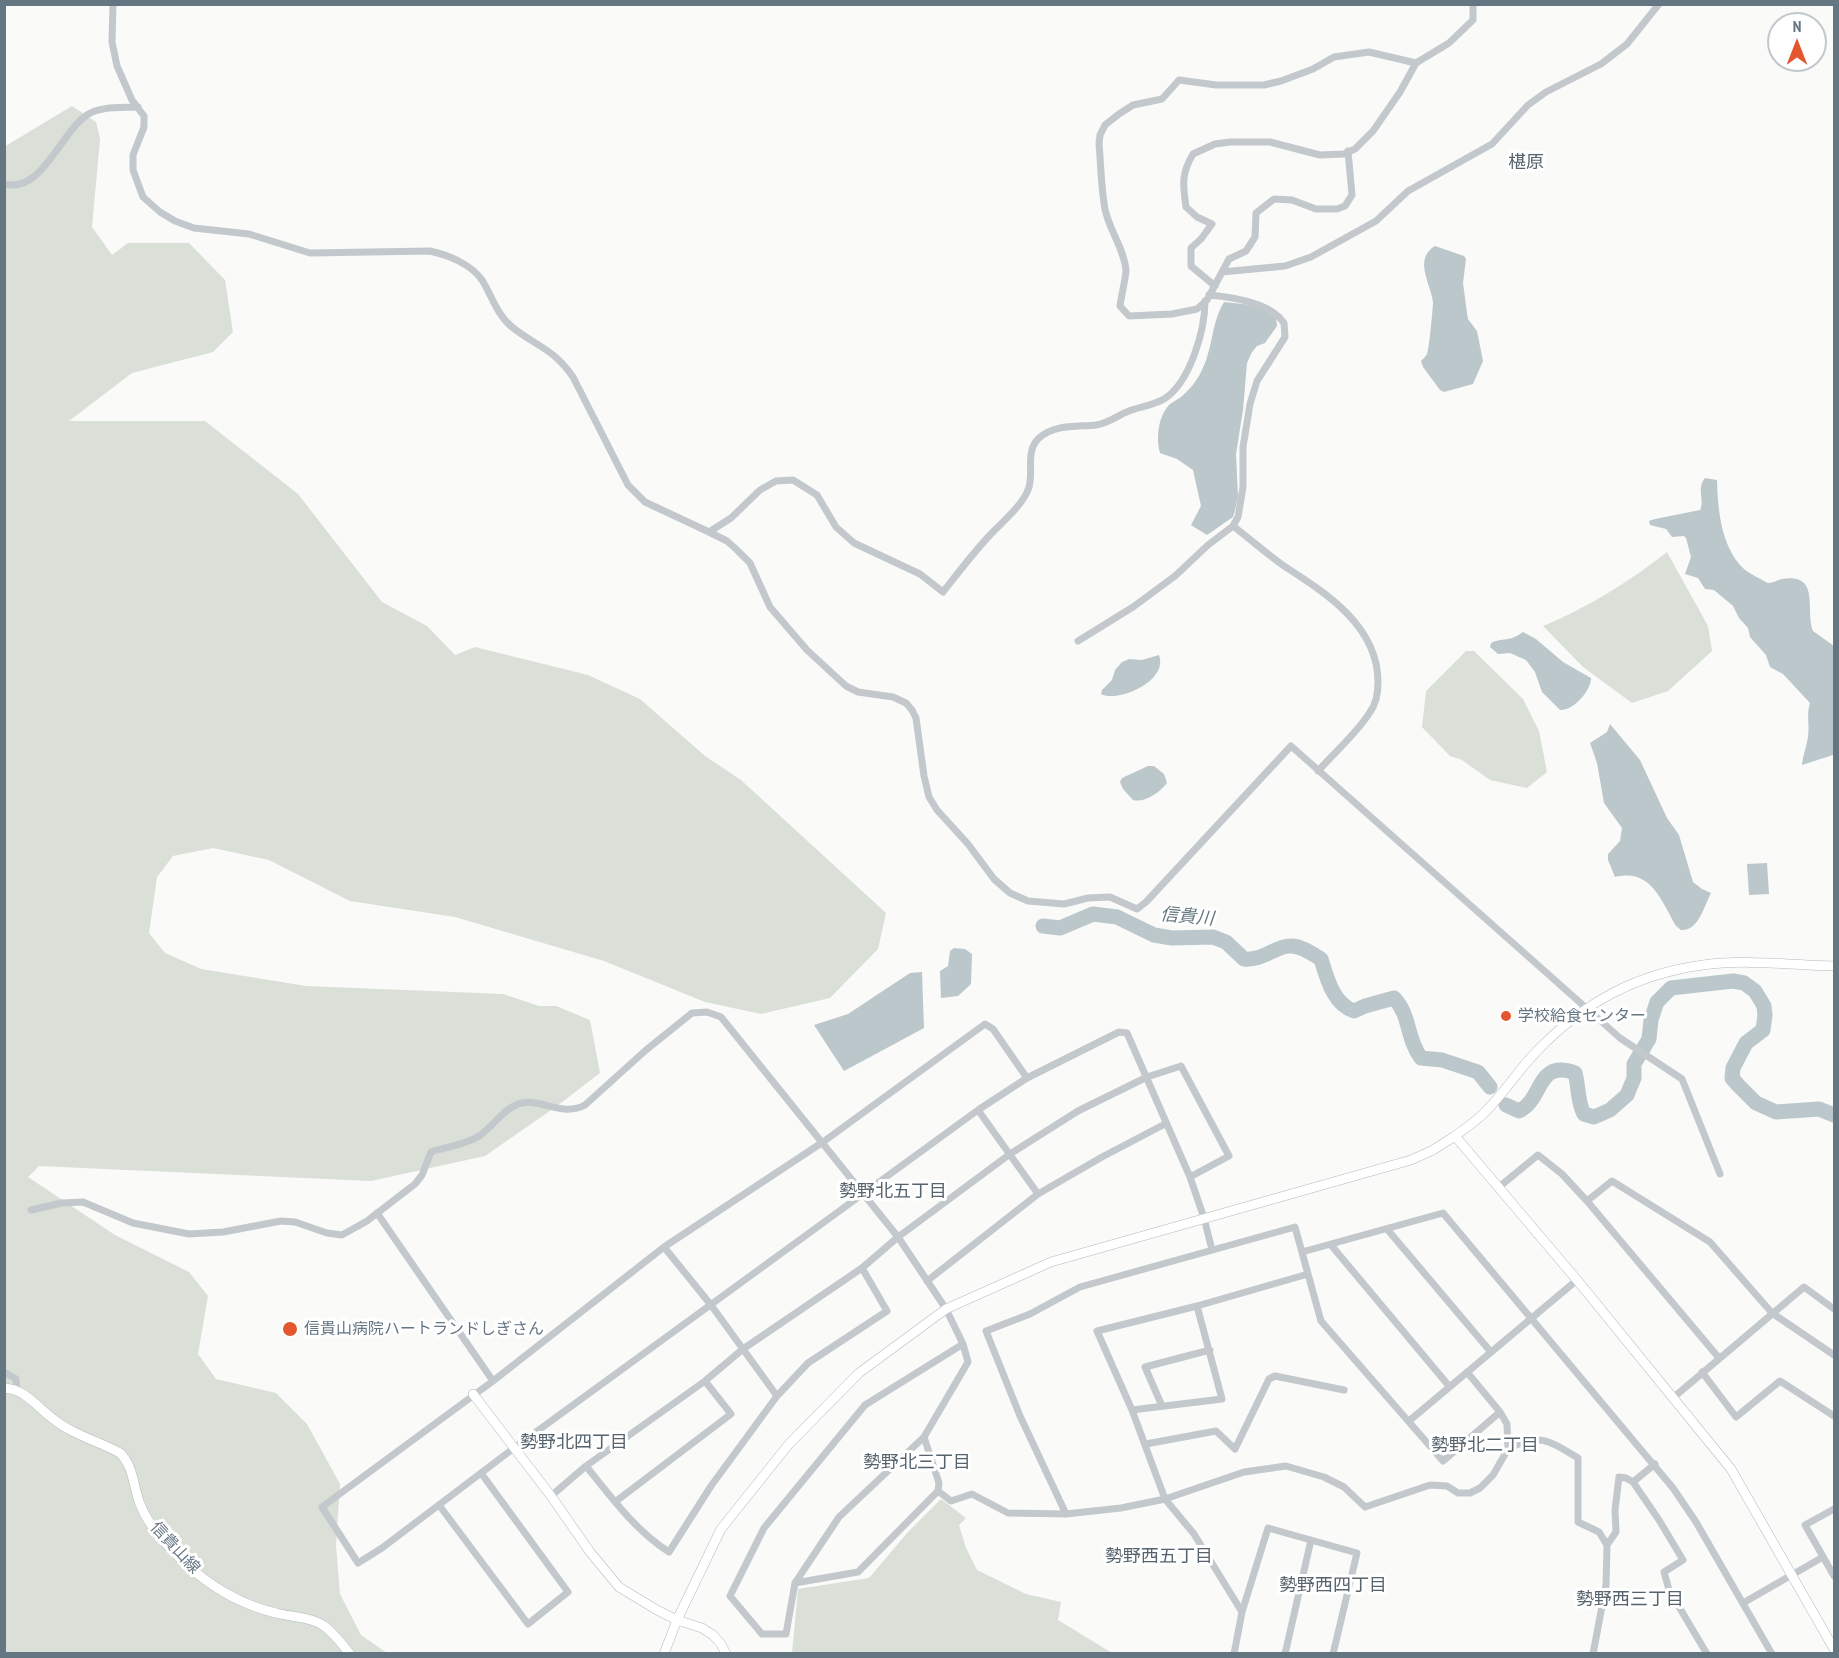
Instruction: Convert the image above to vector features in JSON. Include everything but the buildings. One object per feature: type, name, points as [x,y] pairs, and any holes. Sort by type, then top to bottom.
[{"type":"street","points":[[113,4],[112,42],[117,66],[132,100],[144,116],[144,127],[133,155],[133,170],[143,197],[160,213],[194,228],[249,234],[310,253],[430,251],[467,266],[480,278],[502,316],[512,327],[552,352],[565,365],[628,485],[645,502],[727,541],[750,563],[770,607],[807,650],[846,686],[858,692],[893,698],[906,703],[916,718],[929,797],[937,810],[968,844],[994,879],[1010,893],[1028,901],[1064,904],[1088,897],[1110,897],[1137,909],[1291,746],[1620,1038],[1682,1079],[1720,1174]]},
{"type":"street","points":[[1215,286],[1191,266],[1191,248],[1212,224],[1197,217],[1186,207],[1184,171],[1192,154],[1215,144],[1230,142],[1270,142],[1320,155],[1344,154],[1354,149],[1373,131],[1400,92],[1416,63],[1449,43],[1473,20],[1473,4]]},
{"type":"street","points":[[1222,272],[1285,266],[1326,250],[1376,221],[1408,191],[1492,144],[1528,105],[1600,64],[1628,44],[1659,4]]},
{"type":"street","points":[[1348,151],[1352,195],[1345,206],[1337,209],[1316,209],[1292,200],[1274,199],[1256,213],[1255,237],[1246,251],[1229,259],[1215,286],[1197,309],[1172,314],[1129,316],[1120,306],[1126,274],[1124,258],[1111,231],[1104,208],[1099,144],[1105,125],[1133,105],[1162,99],[1179,80],[1216,85],[1264,85],[1313,69],[1334,57],[1369,52],[1416,63]]},
{"type":"street","points":[[4,184],[22,185],[35,178],[69,132],[87,115],[100,110],[138,107]]},
{"type":"street","points":[[1077,641],[1142,601],[1175,576],[1208,545],[1233,526],[1238,517],[1243,487],[1243,447],[1250,404],[1257,381],[1285,337],[1284,323],[1273,312],[1248,301],[1235,297],[1207,298]]},
{"type":"street","points":[[709,532],[730,518],[760,490],[776,481],[793,480],[817,495],[836,527],[854,543],[920,574],[943,592],[1029,489],[1031,456],[1039,438],[1050,431],[1066,427],[1109,421],[1120,414],[1162,400],[1176,390],[1195,355],[1207,298]]},
{"type":"street","points":[[1233,526],[1285,566],[1332,597],[1348,613],[1374,652],[1378,669],[1378,693],[1371,712],[1318,771]]},
{"type":"street","points":[[664,1653],[677,1620],[721,1529],[789,1444],[859,1373],[946,1309],[1051,1262],[1411,1160],[1455,1136],[1486,1111],[1536,1052],[1564,1025],[1587,1007],[1636,981],[1704,964],[1834,966]]},
{"type":"street","points":[[31,1209],[62,1203],[83,1203],[133,1223],[189,1234],[223,1233],[281,1221],[295,1222],[327,1233],[342,1235],[377,1213],[415,1184],[422,1175],[431,1152],[480,1136],[507,1110],[520,1103],[561,1110],[578,1109],[585,1106],[646,1050],[693,1013],[706,1012],[721,1017],[898,1237],[946,1309],[963,1344],[968,1362],[924,1437],[838,1517],[795,1583],[786,1634],[762,1634],[730,1596],[764,1528],[866,1405],[963,1344]]},
{"type":"street","points":[[1027,1078],[993,1029],[985,1024],[823,1142],[664,1247],[494,1381],[473,1394],[322,1508],[358,1563],[382,1548],[514,1448],[978,1110],[1027,1078],[1123,1032],[1126,1033],[1147,1077],[1165,1124],[1190,1177],[1212,1250]]},
{"type":"street","points":[[550,1496],[586,1466],[705,1381],[743,1349],[862,1268],[898,1237],[1010,1154],[1078,1111],[1147,1077],[1181,1066],[1229,1156],[1190,1177]]},
{"type":"street","points":[[978,1110],[1038,1194]]},
{"type":"street","points":[[927,1281],[1038,1194],[1165,1124]]},
{"type":"street","points":[[1455,1136],[1578,1280],[1731,1469],[1834,1649]]},
{"type":"street","points":[[1499,1187],[1538,1155],[1562,1174],[1587,1200],[1719,1358]]},
{"type":"street","points":[[1587,1200],[1612,1180],[1710,1242],[1772,1313],[1834,1354]]},
{"type":"street","points":[[377,1213],[494,1381]]},
{"type":"street","points":[[1302,1252],[1443,1213],[1673,1488],[1696,1522],[1772,1653]]},
{"type":"street","points":[[1066,1514],[1020,1416],[986,1331],[1030,1314],[1080,1287],[1295,1227],[1321,1321],[1443,1461],[1500,1412]]},
{"type":"street","points":[[1387,1229],[1490,1351]]},
{"type":"street","points":[[1331,1245],[1449,1386]]},
{"type":"street","points":[[664,1247],[711,1305],[777,1396]]},
{"type":"street","points":[[586,1466],[615,1502],[656,1544],[669,1552],[711,1486],[777,1396],[808,1363],[887,1311],[862,1268]]},
{"type":"street","points":[[1242,1612],[1194,1533],[1165,1499],[1146,1444],[1097,1331],[1197,1306],[1308,1274]]},
{"type":"street","points":[[1409,1421],[1490,1351],[1578,1280]]},
{"type":"street","points":[[1674,1397],[1804,1287],[1834,1309]]},
{"type":"street","points":[[1132,1410],[1222,1399],[1197,1306]]},
{"type":"street","points":[[1162,1406],[1145,1367],[1210,1350]]},
{"type":"street","points":[[4,1372],[16,1379],[17,1390]]},
{"type":"street","points":[[938,1491],[951,1501],[972,1494],[1008,1513],[1066,1514],[1121,1508],[1165,1499],[1244,1472],[1286,1466],[1324,1477],[1344,1487],[1365,1507],[1430,1485],[1447,1486],[1458,1493],[1470,1493],[1480,1488],[1493,1475],[1508,1449],[1507,1424],[1467,1372]]},
{"type":"street","points":[[1702,1372],[1736,1417],[1780,1381],[1834,1416]]},
{"type":"street","points":[[1146,1444],[1216,1431],[1235,1449],[1269,1379],[1275,1376],[1344,1390]]},
{"type":"street","points":[[615,1502],[731,1414],[705,1381]]},
{"type":"street","name":"信貴山線","points":[[4,1388],[17,1390],[34,1401],[53,1419],[120,1453],[128,1461],[139,1503],[145,1515],[180,1558],[196,1573],[218,1589],[251,1606],[324,1626],[350,1653]]},
{"type":"street","points":[[473,1394],[590,1552],[619,1587],[677,1620],[702,1628],[713,1635],[726,1653]]},
{"type":"street","points":[[795,1583],[858,1572],[938,1491],[939,1483],[924,1437]]},
{"type":"street","points":[[1508,1449],[1527,1440],[1544,1440],[1578,1458],[1578,1522],[1599,1532],[1607,1545],[1606,1585],[1593,1653]]},
{"type":"street","points":[[1633,1482],[1655,1464]]},
{"type":"street","points":[[439,1505],[528,1623],[568,1592],[481,1473]]},
{"type":"street","points":[[1607,1545],[1616,1532],[1614,1510],[1619,1477],[1626,1478],[1633,1482],[1683,1560],[1664,1572],[1669,1590],[1707,1653]]},
{"type":"street","points":[[1834,1509],[1805,1525],[1834,1576]]},
{"type":"street","points":[[1234,1653],[1242,1612],[1268,1528],[1358,1552],[1333,1653]]},
{"type":"street","points":[[1285,1653],[1311,1540]]},
{"type":"street","points":[[1743,1603],[1823,1557]]},
{"type":"shaded area","points":[[72,106],[96,122],[100,139],[92,227],[112,255],[128,243],[189,243],[225,280],[233,332],[213,352],[132,373],[69,421],[205,421],[298,494],[382,602],[427,626],[455,655],[475,647],[588,675],[640,699],[705,756],[741,780],[886,913],[878,949],[830,998],[761,1014],[705,1002],[604,961],[455,917],[350,901],[269,860],[213,848],[173,856],[157,877],[149,933],[165,953],[201,969],[306,986],[503,994],[539,1006],[556,1006],[590,1020],[600,1073],[485,1156],[371,1181],[39,1166],[28,1177],[115,1235],[189,1272],[208,1296],[198,1354],[216,1379],[276,1393],[307,1424],[340,1484],[336,1546],[340,1594],[361,1635],[387,1653],[5,1654],[4,147]]},
{"type":"shaded area","points":[[1435,246],[1464,256],[1466,259],[1463,283],[1468,319],[1477,331],[1483,361],[1473,384],[1444,392],[1440,390],[1421,361],[1428,351],[1433,302],[1424,265],[1429,251]]},
{"type":"shaded area","points":[[1224,302],[1270,307],[1276,317],[1277,326],[1265,343],[1257,346],[1252,352],[1247,363],[1236,454],[1238,496],[1233,517],[1207,535],[1191,525],[1201,506],[1193,470],[1177,459],[1160,453],[1158,434],[1165,410],[1187,392],[1205,364]]},
{"type":"shaded area","points":[[1705,478],[1717,480],[1722,528],[1730,550],[1744,569],[1768,583],[1782,579],[1794,579],[1807,587],[1813,631],[1834,646],[1833,755],[1802,765],[1808,736],[1810,703],[1783,674],[1770,667],[1766,655],[1750,637],[1748,628],[1739,618],[1733,606],[1714,590],[1705,589],[1698,578],[1685,574],[1691,557],[1686,538],[1684,536],[1672,537],[1666,529],[1650,525],[1649,521],[1655,519],[1700,510],[1701,486]]},
{"type":"shaded area","points":[[1667,552],[1708,626],[1712,651],[1668,691],[1632,703],[1583,667],[1543,626],[1607,594]]},
{"type":"shaded area","points":[[1523,632],[1536,639],[1563,662],[1591,678],[1588,689],[1576,704],[1560,710],[1542,692],[1535,672],[1526,660],[1510,653],[1498,654],[1490,647],[1491,643],[1513,638]]},
{"type":"shaded area","points":[[1466,651],[1474,651],[1523,699],[1539,731],[1547,772],[1527,788],[1490,780],[1462,760],[1450,756],[1422,727],[1426,691]]},
{"type":"shaded area","points":[[1159,655],[1160,665],[1149,682],[1118,696],[1101,694],[1122,662]]},
{"type":"shaded area","points":[[1610,724],[1640,760],[1667,818],[1679,835],[1693,882],[1711,893],[1697,922],[1687,929],[1681,930],[1676,926],[1653,888],[1638,877],[1627,875],[1615,877],[1608,860],[1608,854],[1620,841],[1622,828],[1604,803],[1597,763],[1590,743],[1607,732]]},
{"type":"shaded area","points":[[1148,766],[1154,766],[1164,774],[1167,783],[1152,796],[1138,801],[1133,800],[1120,782],[1122,778]]},
{"type":"shaded area","points":[[1767,863],[1769,894],[1749,895],[1747,864]]},
{"type":"shaded area","points":[[954,948],[965,949],[972,954],[971,984],[958,996],[941,998],[940,971],[948,966],[950,951]]},
{"type":"shaded area","points":[[922,972],[924,1028],[844,1071],[814,1025],[848,1014],[910,973]]},
{"type":"shaded area","points":[[941,1499],[966,1518],[959,1525],[966,1548],[977,1570],[1026,1594],[1061,1602],[1058,1620],[1112,1653],[792,1653],[798,1589],[869,1578],[908,1532]]},
{"type":"waterway","name":"信貴川","points":[[1043,926],[1060,928],[1093,914],[1117,917],[1154,935],[1172,938],[1213,937],[1226,942],[1244,959],[1257,958],[1284,947],[1302,948],[1321,959],[1332,990],[1347,1008],[1354,1011],[1394,998],[1403,1012],[1413,1043],[1421,1058],[1442,1060],[1478,1072],[1490,1087]]},
{"type":"waterway","name":"信貴川","points":[[1506,1105],[1519,1111],[1533,1098],[1547,1076],[1553,1071],[1562,1070],[1575,1073],[1584,1114],[1594,1117],[1610,1110],[1627,1095],[1634,1078],[1634,1064],[1649,1039],[1651,1020],[1657,1002],[1671,988],[1733,981],[1744,983],[1755,991],[1764,1006],[1765,1015],[1763,1030],[1746,1043],[1733,1068],[1732,1078],[1756,1103],[1776,1112],[1819,1109],[1834,1115]]},
{"type":"place","name":"学校給食センター","points":[[1506,1016]]},
{"type":"place","name":"信貴山病院ハートランドしぎさん","points":[[290,1329]]},
{"type":"district","name":"椹原","points":[[1526,163]]},
{"type":"district","name":"勢野北五丁目","points":[[893,1192]]},
{"type":"district","name":"勢野北四丁目","points":[[574,1443]]},
{"type":"district","name":"勢野北二丁目","points":[[1485,1446]]},
{"type":"district","name":"勢野北三丁目","points":[[917,1463]]},
{"type":"district","name":"勢野西五丁目","points":[[1159,1557]]},
{"type":"district","name":"勢野西四丁目","points":[[1333,1586]]},
{"type":"district","name":"勢野西三丁目","points":[[1630,1600]]}]
